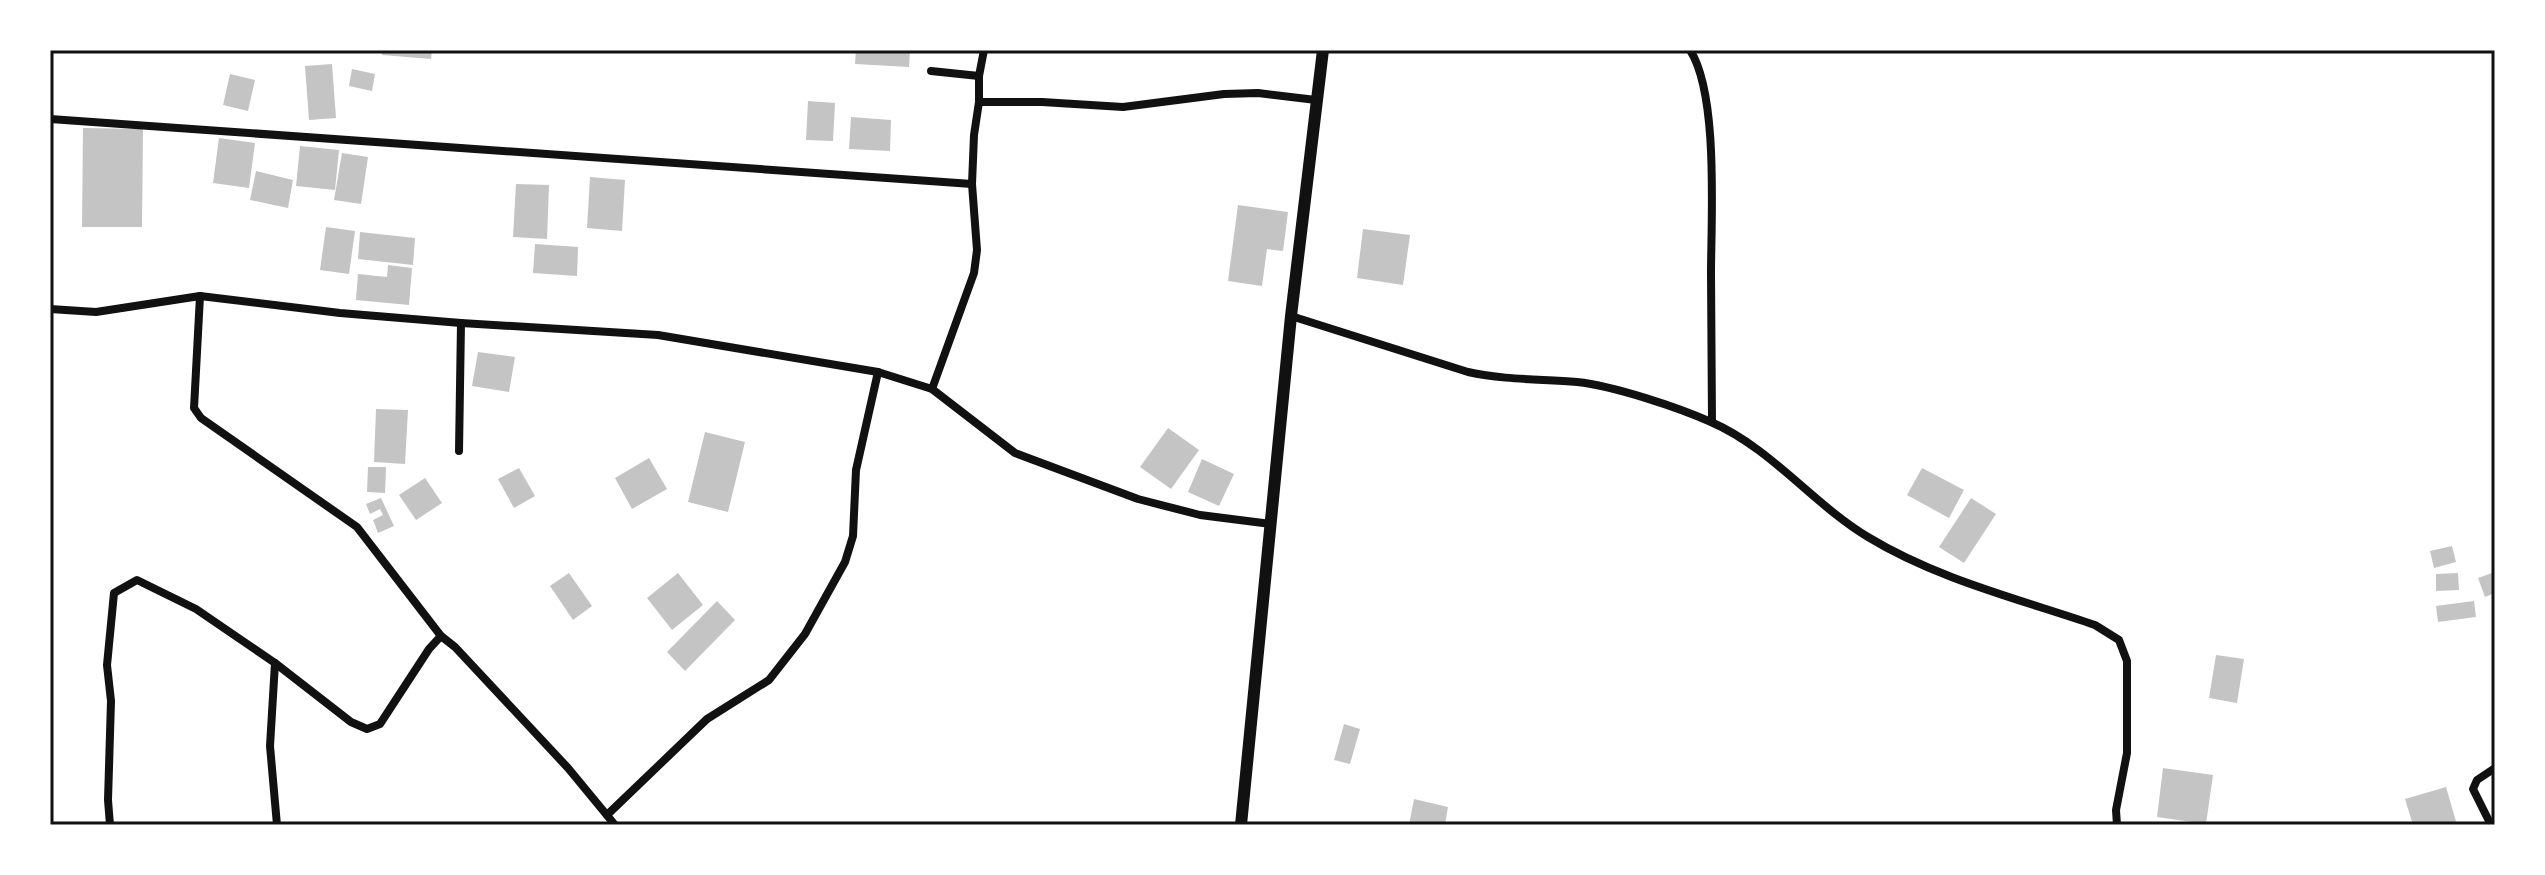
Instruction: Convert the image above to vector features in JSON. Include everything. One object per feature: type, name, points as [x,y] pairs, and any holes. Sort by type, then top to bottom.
[{"type":"street","points":[[932,389],[974,273],[977,250],[972,184],[974,135],[984,50]]},
{"type":"street","points":[[1241,825],[1291,316],[1323,50]]},
{"type":"street","points":[[1690,50],[1696,60],[1705,97],[1712,169],[1712,422]]},
{"type":"street","points":[[931,71],[979,76]]},
{"type":"street","points":[[979,102],[1123,107],[1224,94],[1258,93],[1316,100]]},
{"type":"street","points":[[50,119],[972,184]]},
{"type":"street","points":[[50,309],[96,312],[200,296],[340,313],[658,335],[878,372],[932,389],[1015,453],[1138,499],[1200,515],[1271,524]]},
{"type":"street","points":[[200,296],[194,408],[201,418],[357,527],[441,636],[455,647],[568,768],[615,825]]},
{"type":"street","points":[[1291,316],[1468,372],[1495,378],[1580,382],[1618,390],[1712,422],[1743,439],[1866,536],[1917,564],[2095,625],[2119,640],[2127,661],[2127,753],[2116,810],[2117,825]]},
{"type":"street","points":[[459,451],[461,323]]},
{"type":"street","points":[[607,815],[707,719],[769,680],[805,634],[845,562],[853,536],[856,470],[878,372]]},
{"type":"street","points":[[110,825],[111,701],[107,665],[114,593],[137,580],[196,609],[275,663],[351,722],[367,729],[380,724],[429,649],[441,636]]},
{"type":"street","points":[[275,663],[270,746],[277,825]]},
{"type":"street","points":[[2491,825],[2473,789],[2477,780],[2495,768]]},
{"type":"building","points":[[382,50],[432,50],[431,59],[382,55]]},
{"type":"building","points":[[856,50],[910,50],[909,67],[855,64]]},
{"type":"building","points":[[332,64],[336,118],[309,120],[305,66]]},
{"type":"building","points":[[352,69],[375,74],[372,91],[349,86]]},
{"type":"building","points":[[230,74],[255,80],[248,111],[223,105]]},
{"type":"building","points":[[808,101],[835,103],[833,141],[806,140]]},
{"type":"building","points":[[851,117],[891,120],[890,151],[849,149]]},
{"type":"building","points":[[83,128],[143,129],[142,227],[82,227]]},
{"type":"building","points":[[219,138],[255,143],[249,188],[213,183]]},
{"type":"building","points":[[300,146],[339,150],[335,190],[296,186]]},
{"type":"building","points":[[342,153],[368,157],[361,204],[334,200]]},
{"type":"building","points":[[256,171],[293,180],[288,208],[250,200]]},
{"type":"building","points":[[590,177],[625,180],[622,231],[587,228]]},
{"type":"building","points":[[516,184],[549,185],[547,239],[513,237]]},
{"type":"building","points":[[1238,205],[1288,212],[1283,251],[1267,249],[1262,286],[1228,281]]},
{"type":"building","points":[[326,227],[355,231],[349,274],[320,270]]},
{"type":"building","points":[[1363,229],[1410,235],[1403,285],[1357,278]]},
{"type":"building","points":[[360,232],[415,238],[413,265],[358,259]]},
{"type":"building","points":[[535,244],[578,247],[577,276],[533,273]]},
{"type":"building","points":[[388,265],[412,268],[409,305],[356,300],[358,274],[387,277]]},
{"type":"building","points":[[478,352],[515,357],[509,392],[472,386]]},
{"type":"building","points":[[376,409],[408,410],[405,464],[374,462]]},
{"type":"building","points":[[1168,428],[1199,450],[1171,489],[1140,467]]},
{"type":"building","points":[[705,432],[745,442],[728,512],[688,502]]},
{"type":"building","points":[[649,458],[667,489],[632,509],[615,478]]},
{"type":"building","points":[[1202,459],[1234,474],[1219,506],[1188,492]]},
{"type":"building","points":[[368,467],[386,467],[385,493],[367,492]]},
{"type":"building","points":[[519,468],[535,496],[514,508],[498,479]]},
{"type":"building","points":[[1922,468],[1964,490],[1949,518],[1907,495]]},
{"type":"building","points":[[425,478],[442,503],[416,520],[399,495]]},
{"type":"building","points":[[381,498],[394,526],[378,533],[373,520],[383,515],[380,509],[370,514],[366,504]]},
{"type":"building","points":[[1971,498],[1996,514],[1964,563],[1939,547]]},
{"type":"building","points":[[2452,546],[2456,562],[2434,568],[2430,551]]},
{"type":"building","points":[[2495,572],[2495,593],[2485,597],[2478,578]]},
{"type":"building","points":[[569,573],[592,606],[573,620],[550,586]]},
{"type":"building","points":[[678,573],[703,605],[672,630],[647,598]]},
{"type":"building","points":[[2458,573],[2459,590],[2436,591],[2436,574]]},
{"type":"building","points":[[717,601],[735,620],[685,671],[667,652]]},
{"type":"building","points":[[2474,601],[2476,617],[2438,622],[2436,606]]},
{"type":"building","points":[[2216,655],[2244,659],[2237,703],[2209,698]]},
{"type":"building","points":[[1344,724],[1360,729],[1350,764],[1334,760]]},
{"type":"building","points":[[2163,768],[2213,775],[2206,824],[2157,817]]},
{"type":"building","points":[[2446,787],[2457,825],[2413,825],[2405,799]]},
{"type":"building","points":[[1414,799],[1448,807],[1445,825],[1409,825]]}]
